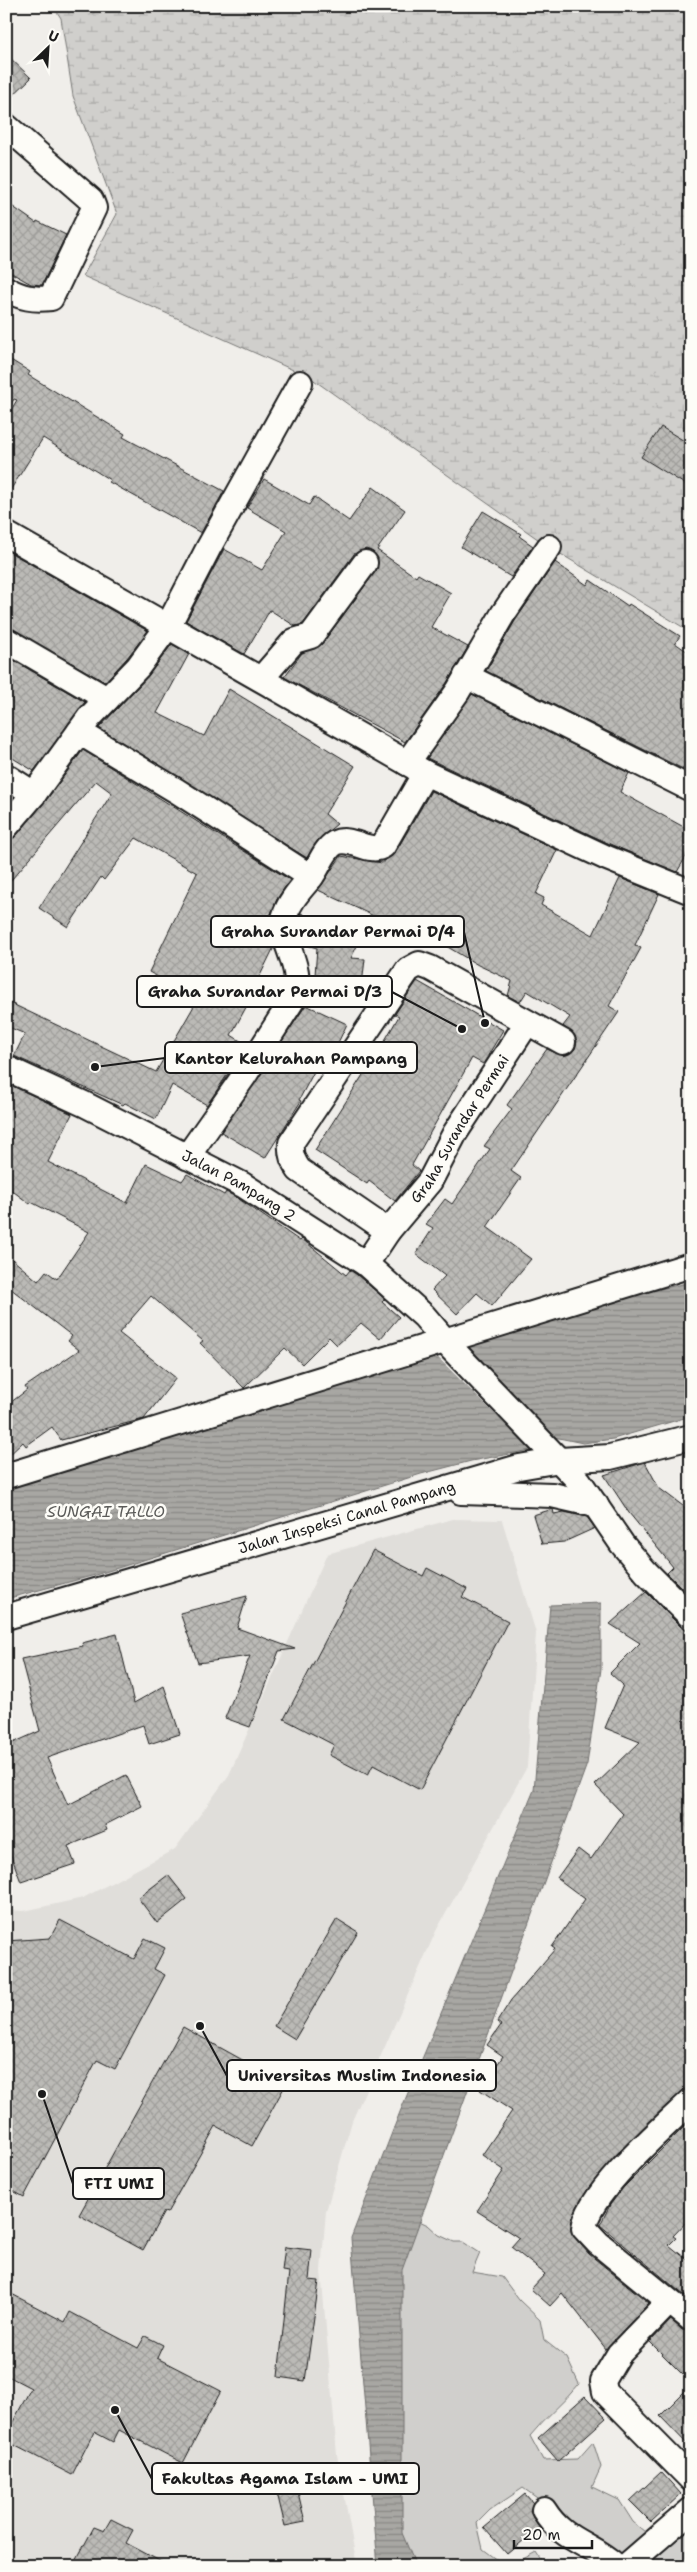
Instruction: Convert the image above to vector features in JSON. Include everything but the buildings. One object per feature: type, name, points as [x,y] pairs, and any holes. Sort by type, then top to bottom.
[{"type":"street","points":[[6,126],[91,200],[94,208],[51,298],[35,300],[20,297],[6,289]]},
{"type":"street","points":[[6,827],[34,794],[79,732],[138,667],[168,626],[209,547],[300,383]]},
{"type":"street","points":[[6,534],[416,768],[606,858],[691,892]]},
{"type":"street","points":[[187,1157],[244,1076],[294,996],[298,984],[283,921],[295,895],[311,877],[334,843],[342,840],[376,849],[383,846],[416,768],[466,676],[503,614],[549,547]]},
{"type":"street","points":[[261,679],[294,641],[310,636],[365,564]]},
{"type":"street","points":[[6,640],[107,699]]},
{"type":"street","points":[[466,676],[691,789]]},
{"type":"street","points":[[79,732],[177,791],[311,877]]},
{"type":"street","points":[[6,776],[34,794]]},
{"type":"street","points":[[388,1231],[299,1170],[292,1159],[291,1143],[412,966],[419,964],[430,968],[563,1042]]},
{"type":"street","name":"Graha Surandar Permai","points":[[366,1264],[388,1231],[430,1181],[455,1134],[527,1023]]},
{"type":"street","name":"Jalan Pampang 2","points":[[6,1068],[84,1104],[243,1185],[366,1264],[424,1316],[539,1441],[560,1460],[579,1481],[622,1544],[646,1572],[691,1617]]},
{"type":"street","points":[[6,1476],[449,1345],[691,1265]]},
{"type":"street","name":"Jalan Inspeksi Canal Pampang","points":[[6,1617],[439,1492],[518,1467],[560,1460],[610,1458],[691,1437]]},
{"type":"street","points":[[439,1492],[552,1495],[596,1505]]},
{"type":"street","points":[[691,2101],[632,2159],[592,2206],[586,2217],[584,2228],[598,2243],[668,2303],[691,2319]]},
{"type":"street","points":[[668,2303],[619,2354],[603,2381],[605,2392],[691,2479]]},
{"type":"street","points":[[544,2510],[557,2528],[593,2549],[616,2566]]},
{"type":"street","points":[[626,2566],[691,2510]]},
{"type":"shaded area","points":[[453,1519],[502,1520],[536,1633],[527,1767],[436,1931],[352,2121],[326,2211],[321,2271],[337,2455],[357,2566],[6,2566],[6,1910],[24,1911],[83,1898],[175,1849],[229,1775],[327,1554]]},
{"type":"green space","points":[[53,6],[691,6],[691,632],[549,547],[311,378],[83,276],[117,214],[73,96],[61,18]]},
{"type":"green space","points":[[389,2207],[428,2225],[439,2235],[454,2242],[463,2242],[480,2253],[472,2272],[502,2277],[519,2300],[540,2320],[544,2340],[567,2358],[579,2384],[530,2436],[543,2460],[578,2459],[593,2442],[601,2467],[592,2487],[619,2500],[633,2522],[645,2532],[620,2558],[566,2526],[540,2500],[523,2488],[490,2510],[477,2523],[483,2549],[506,2566],[399,2566]]},
{"type":"green space","points":[[691,2519],[691,2566],[636,2566]]},
{"type":"green space","points":[[536,2552],[545,2566],[510,2566]]},
{"type":"water","points":[[691,1282],[691,1416],[613,1439],[583,1443],[554,1437],[464,1343],[590,1305]]},
{"type":"water","name":"SUNGAI TALLO","points":[[431,1351],[531,1450],[471,1461],[421,1474],[95,1575],[6,1599],[6,1481]]},
{"type":"water","points":[[601,1603],[601,1669],[587,1764],[402,2270],[402,2533],[416,2566],[378,2566],[351,2238],[400,2112],[534,1790],[550,1605]]},
{"type":"pier","points":[[429,1349],[433,1349],[533,1448],[533,1452]]},
{"type":"place","name":"Graha Surandar Permai D/4","points":[[485,1023]]},
{"type":"place","name":"Graha Surandar Permai D/3","points":[[462,1029]]},
{"type":"place","name":"Kantor Kelurahan Pampang","points":[[95,1067]]},
{"type":"place","name":"Universitas Muslim Indonesia","points":[[200,2026]]},
{"type":"place","name":"FTI UMI","points":[[42,2094]]},
{"type":"place","name":"Fakultas Agama Islam - UMI","points":[[115,2410]]}]
